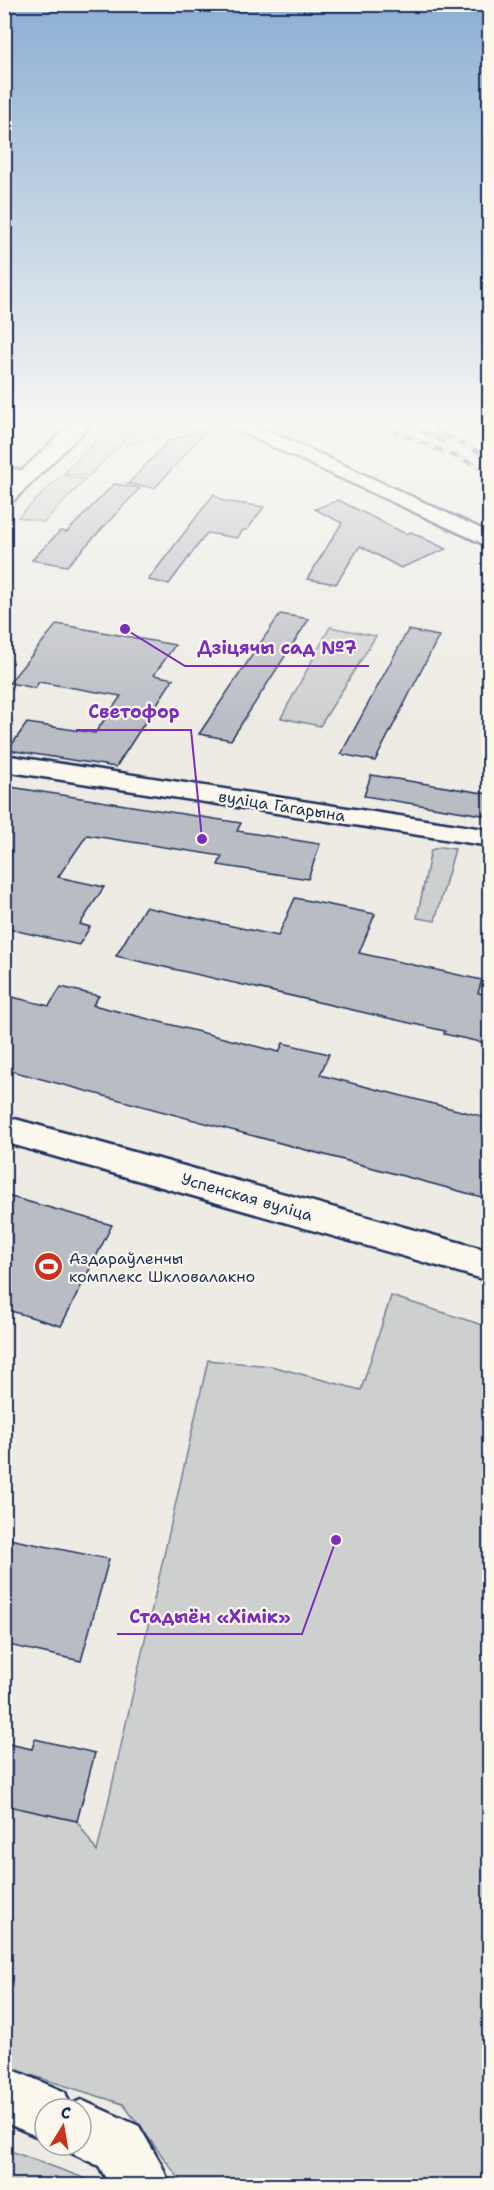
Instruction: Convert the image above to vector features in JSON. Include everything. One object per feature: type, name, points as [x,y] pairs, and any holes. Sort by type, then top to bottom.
[{"type":"main road","points":[[449,522],[489,541]]},
{"type":"main road","name":"вуліца Гагарына","points":[[4,763],[489,837]]},
{"type":"main road","name":"Успенская вуліца","points":[[4,1129],[489,1266]]},
{"type":"main road","points":[[4,2093],[33,2106]]},
{"type":"main road","points":[[93,2134],[119,2146],[142,2186]]},
{"type":"shaded area","points":[[330,627],[376,636],[320,726],[281,718]]},
{"type":"shaded area","points":[[440,847],[455,849],[435,921],[417,918],[431,850]]},
{"type":"shaded area","points":[[391,1296],[489,1327],[489,2185],[184,2185],[123,2104],[5,2067],[5,1805],[77,1821],[97,1852],[208,1360],[271,1366],[361,1390]]},
{"type":"shaded area","points":[[5,2149],[103,2185],[5,2185]]},
{"type":"building","points":[[77,522],[108,522],[67,566],[32,560],[60,531],[67,532]]},
{"type":"building","points":[[192,522],[253,522],[237,538],[207,533],[169,584],[148,580]]},
{"type":"building","points":[[382,522],[406,534],[411,532],[446,549],[401,568],[360,546],[336,584],[307,579],[342,523]]},
{"type":"building","points":[[280,614],[309,619],[231,740],[199,734]]},
{"type":"building","points":[[57,624],[175,645],[154,675],[173,679],[116,767],[8,750],[27,723],[95,733],[121,696],[39,682],[35,688],[9,683]]},
{"type":"building","points":[[408,630],[439,636],[375,761],[341,754]]},
{"type":"building","points":[[371,775],[489,794],[489,816],[364,796]]},
{"type":"building","points":[[4,786],[241,823],[237,831],[320,844],[308,879],[218,865],[222,856],[87,835],[58,877],[104,887],[80,924],[90,927],[79,945],[4,928]]},
{"type":"building","points":[[295,898],[375,914],[359,953],[482,980],[478,993],[489,995],[489,1044],[444,1034],[445,1031],[116,956],[145,907],[278,936]]},
{"type":"building","points":[[61,987],[99,996],[93,1005],[279,1052],[283,1043],[329,1054],[320,1075],[489,1118],[489,1199],[4,1069],[4,995],[49,1006]]},
{"type":"building","name":"Аздараўленчы комплекс Шкловалакно","points":[[4,1195],[112,1225],[61,1326],[4,1309]]},
{"type":"building","points":[[4,1538],[109,1559],[81,1661],[4,1644]]},
{"type":"building","points":[[35,1739],[95,1753],[77,1821],[4,1805],[4,1743],[32,1749]]},
{"type":"place","name":"Дзіцячы сад №7","points":[[125,629]]},
{"type":"place","name":"Светофор","points":[[202,839]]},
{"type":"place","name":"Аздараўленчы комплекс Шкловалакно","points":[[48,1267]]},
{"type":"place","name":"Стадыён «Хімік»","points":[[336,1540]]}]
